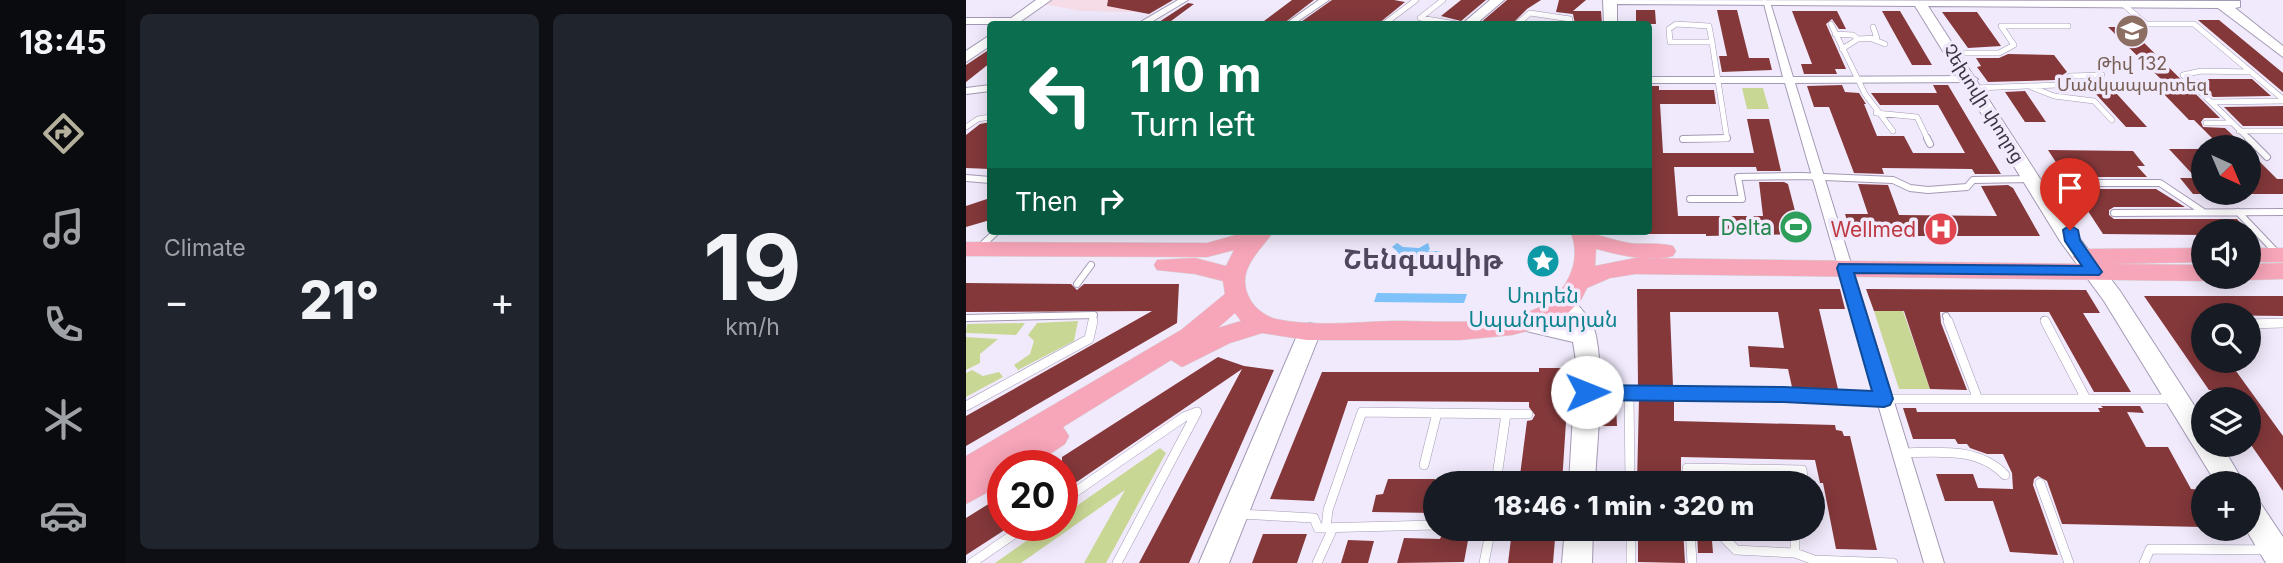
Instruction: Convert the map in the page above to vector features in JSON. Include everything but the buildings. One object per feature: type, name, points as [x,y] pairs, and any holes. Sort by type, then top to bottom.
[{"type":"main road","points":[[970,254],[1207,250],[1255,235]]},
{"type":"main road","points":[[966,471],[1190,337],[1223,311],[1235,286],[1239,259],[1257,235]]},
{"type":"main road","points":[[1581,282],[1586,259],[1582,235],[1644,251],[1843,260]]},
{"type":"main road","points":[[970,254],[1091,265],[1195,265],[1235,286],[1248,314],[1263,324]]},
{"type":"main road","points":[[2083,256],[2144,274],[2191,273]]},
{"type":"main road","points":[[1033,450],[1200,347],[1236,330],[1263,324],[1310,331],[1495,330],[1526,323],[1563,303],[1581,282],[1605,271],[1635,266],[1843,260],[2191,256]]},
{"type":"main road","points":[[2261,260],[2282,266]]},
{"type":"main road","points":[[2261,270],[2282,266]]},
{"type":"main road","points":[[966,491],[987,478]]},
{"type":"street","points":[[1014,21],[1045,0]]},
{"type":"street","points":[[1147,21],[1184,0]]},
{"type":"street","points":[[1294,21],[1325,0]]},
{"type":"street","points":[[1472,21],[1498,0]]},
{"type":"street","points":[[1609,21],[1610,0],[2123,4],[2226,2],[2283,41]]},
{"type":"street","points":[[1766,1],[1816,176],[1934,563]]},
{"type":"street","name":"Չեխովի փողոց","points":[[1921,1],[2067,236],[2083,256],[2191,421]]},
{"type":"street","points":[[2226,2],[2283,53]]},
{"type":"street","points":[[966,21],[987,22]]},
{"type":"street","points":[[966,58],[987,41]]},
{"type":"street","points":[[1652,80],[1974,83]]},
{"type":"street","points":[[966,91],[987,88]]},
{"type":"street","points":[[1563,303],[1577,318],[1585,336],[1588,361],[1580,407],[1581,471]]},
{"type":"street","points":[[1526,323],[1585,336]]},
{"type":"street","points":[[1214,563],[1310,331]]},
{"type":"street","points":[[2261,527],[2280,555]]},
{"type":"street","points":[[1577,563],[1578,541]]},
{"type":"lane","points":[[1388,21],[1416,0]]},
{"type":"lane","points":[[1416,21],[1443,0]]},
{"type":"lane","points":[[2123,4],[2146,24],[2194,24],[2283,100]]},
{"type":"lane","points":[[1521,21],[1530,13],[1570,21]]},
{"type":"lane","points":[[1420,18],[1438,21]]},
{"type":"lane","points":[[1683,139],[1727,139],[1712,42],[1709,26],[1676,24],[1669,29],[1670,42],[1712,42]]},
{"type":"lane","points":[[1831,24],[1854,80],[1875,113],[1893,131]]},
{"type":"lane","points":[[1954,53],[1999,53],[2014,45],[2000,26],[2068,26]]},
{"type":"lane","points":[[1842,49],[1858,39],[1877,38],[1873,27]]},
{"type":"lane","points":[[1835,34],[1853,35],[1858,39]]},
{"type":"lane","points":[[1871,38],[1885,44]]},
{"type":"lane","points":[[2251,72],[2186,72],[2183,75],[2267,157]]},
{"type":"lane","points":[[1974,83],[2057,85],[2070,76],[2102,75]]},
{"type":"lane","points":[[2031,86],[2054,96],[2094,101],[2112,120]]},
{"type":"lane","points":[[2211,102],[2283,100]]},
{"type":"lane","points":[[1875,113],[1917,117],[1930,144]]},
{"type":"lane","points":[[966,127],[978,119],[987,118]]},
{"type":"lane","points":[[2206,123],[2232,124]]},
{"type":"lane","points":[[2239,131],[2283,131]]},
{"type":"lane","points":[[1690,200],[1742,199],[1738,177],[1816,176],[1893,180],[1904,188],[1931,190],[1967,187],[1973,180],[2160,183],[2173,189],[2187,204],[2202,211]]},
{"type":"lane","points":[[966,178],[987,180]]},
{"type":"lane","points":[[2238,212],[2282,266]]},
{"type":"lane","points":[[2114,213],[2283,212]]},
{"type":"lane","points":[[970,254],[992,235]]},
{"type":"lane","points":[[1077,284],[1091,265]]},
{"type":"lane","points":[[966,318],[1094,315],[1089,339],[966,406]]},
{"type":"lane","points":[[1946,316],[1977,397]]},
{"type":"lane","points":[[2044,320],[2085,397]]},
{"type":"lane","points":[[2261,324],[2282,324]]},
{"type":"lane","points":[[1580,407],[1629,392],[1884,399],[2085,397],[2177,400]]},
{"type":"lane","points":[[1629,392],[1630,471]]},
{"type":"lane","points":[[1078,490],[1184,417],[1196,412],[1195,420],[1116,563]]},
{"type":"lane","points":[[1317,563],[1329,528],[1328,510],[1362,412],[1528,414]]},
{"type":"lane","points":[[1424,465],[1437,413]]},
{"type":"lane","points":[[1498,471],[1506,414]]},
{"type":"lane","points":[[1899,453],[1961,454],[1997,464],[2005,475]]},
{"type":"lane","points":[[1687,471],[1687,468],[1802,471]]},
{"type":"lane","points":[[2040,483],[2069,563]]},
{"type":"lane","points":[[1235,513],[1314,518],[1318,528],[1423,525]]},
{"type":"lane","points":[[972,563],[1004,541]]},
{"type":"lane","points":[[1484,563],[1488,541]]},
{"type":"lane","points":[[1631,541],[1631,563]]},
{"type":"lane","points":[[1691,541],[1692,563]]},
{"type":"lane","points":[[1727,541],[1736,550],[1795,554],[1814,562],[1893,563]]},
{"type":"lane","points":[[1795,541],[1795,554]]},
{"type":"lane","points":[[2144,563],[2150,549],[2280,555]]},
{"type":"shaded area","points":[[1051,0],[1162,0],[1138,12],[1081,11],[1043,4]]},
{"type":"green space","points":[[1742,88],[1763,88],[1769,109],[1747,109]]},
{"type":"green space","points":[[1874,311],[1903,311],[1930,389],[1899,389]]},
{"type":"green space","points":[[1078,321],[1074,341],[1018,370],[1014,365],[1030,354],[1034,341],[1028,335],[1037,323]]},
{"type":"green space","points":[[1025,323],[1016,335],[966,333],[967,324]]},
{"type":"green space","points":[[966,337],[998,339],[980,354],[980,363],[966,370]]},
{"type":"green space","points":[[972,370],[983,376],[999,372],[1003,377],[966,397],[966,373]]},
{"type":"green space","points":[[1160,448],[1166,453],[1106,563],[1084,563],[1125,490],[1078,523],[1078,505]]},
{"type":"green space","points":[[1026,541],[1052,541],[1021,563],[995,563]]},
{"type":"water","points":[[1397,243],[1403,247],[1419,248],[1428,243],[1428,251],[1441,251],[1437,262],[1423,262],[1425,265],[1420,269],[1415,269],[1414,265],[1389,269],[1386,265],[1393,261],[1397,251],[1392,247]]},
{"type":"water","points":[[1377,293],[1467,294],[1464,303],[1374,302]]},
{"type":"place","name":"Թիվ 132 Մանկապարտեզ","points":[[2132,31]]},
{"type":"place","name":"Delta","points":[[1796,227]]},
{"type":"place","name":"Wellmed","points":[[1941,229]]},
{"type":"place","name":"Սուրեն Սպանդարյան","points":[[1543,261]]},
{"type":"district","name":"Շենգավիթ","points":[[1423,259]]},
{"type":"route","points":[[1587,392],[1784,394],[1884,399],[1845,268],[2094,272],[2073,241],[2070,230]]}]
